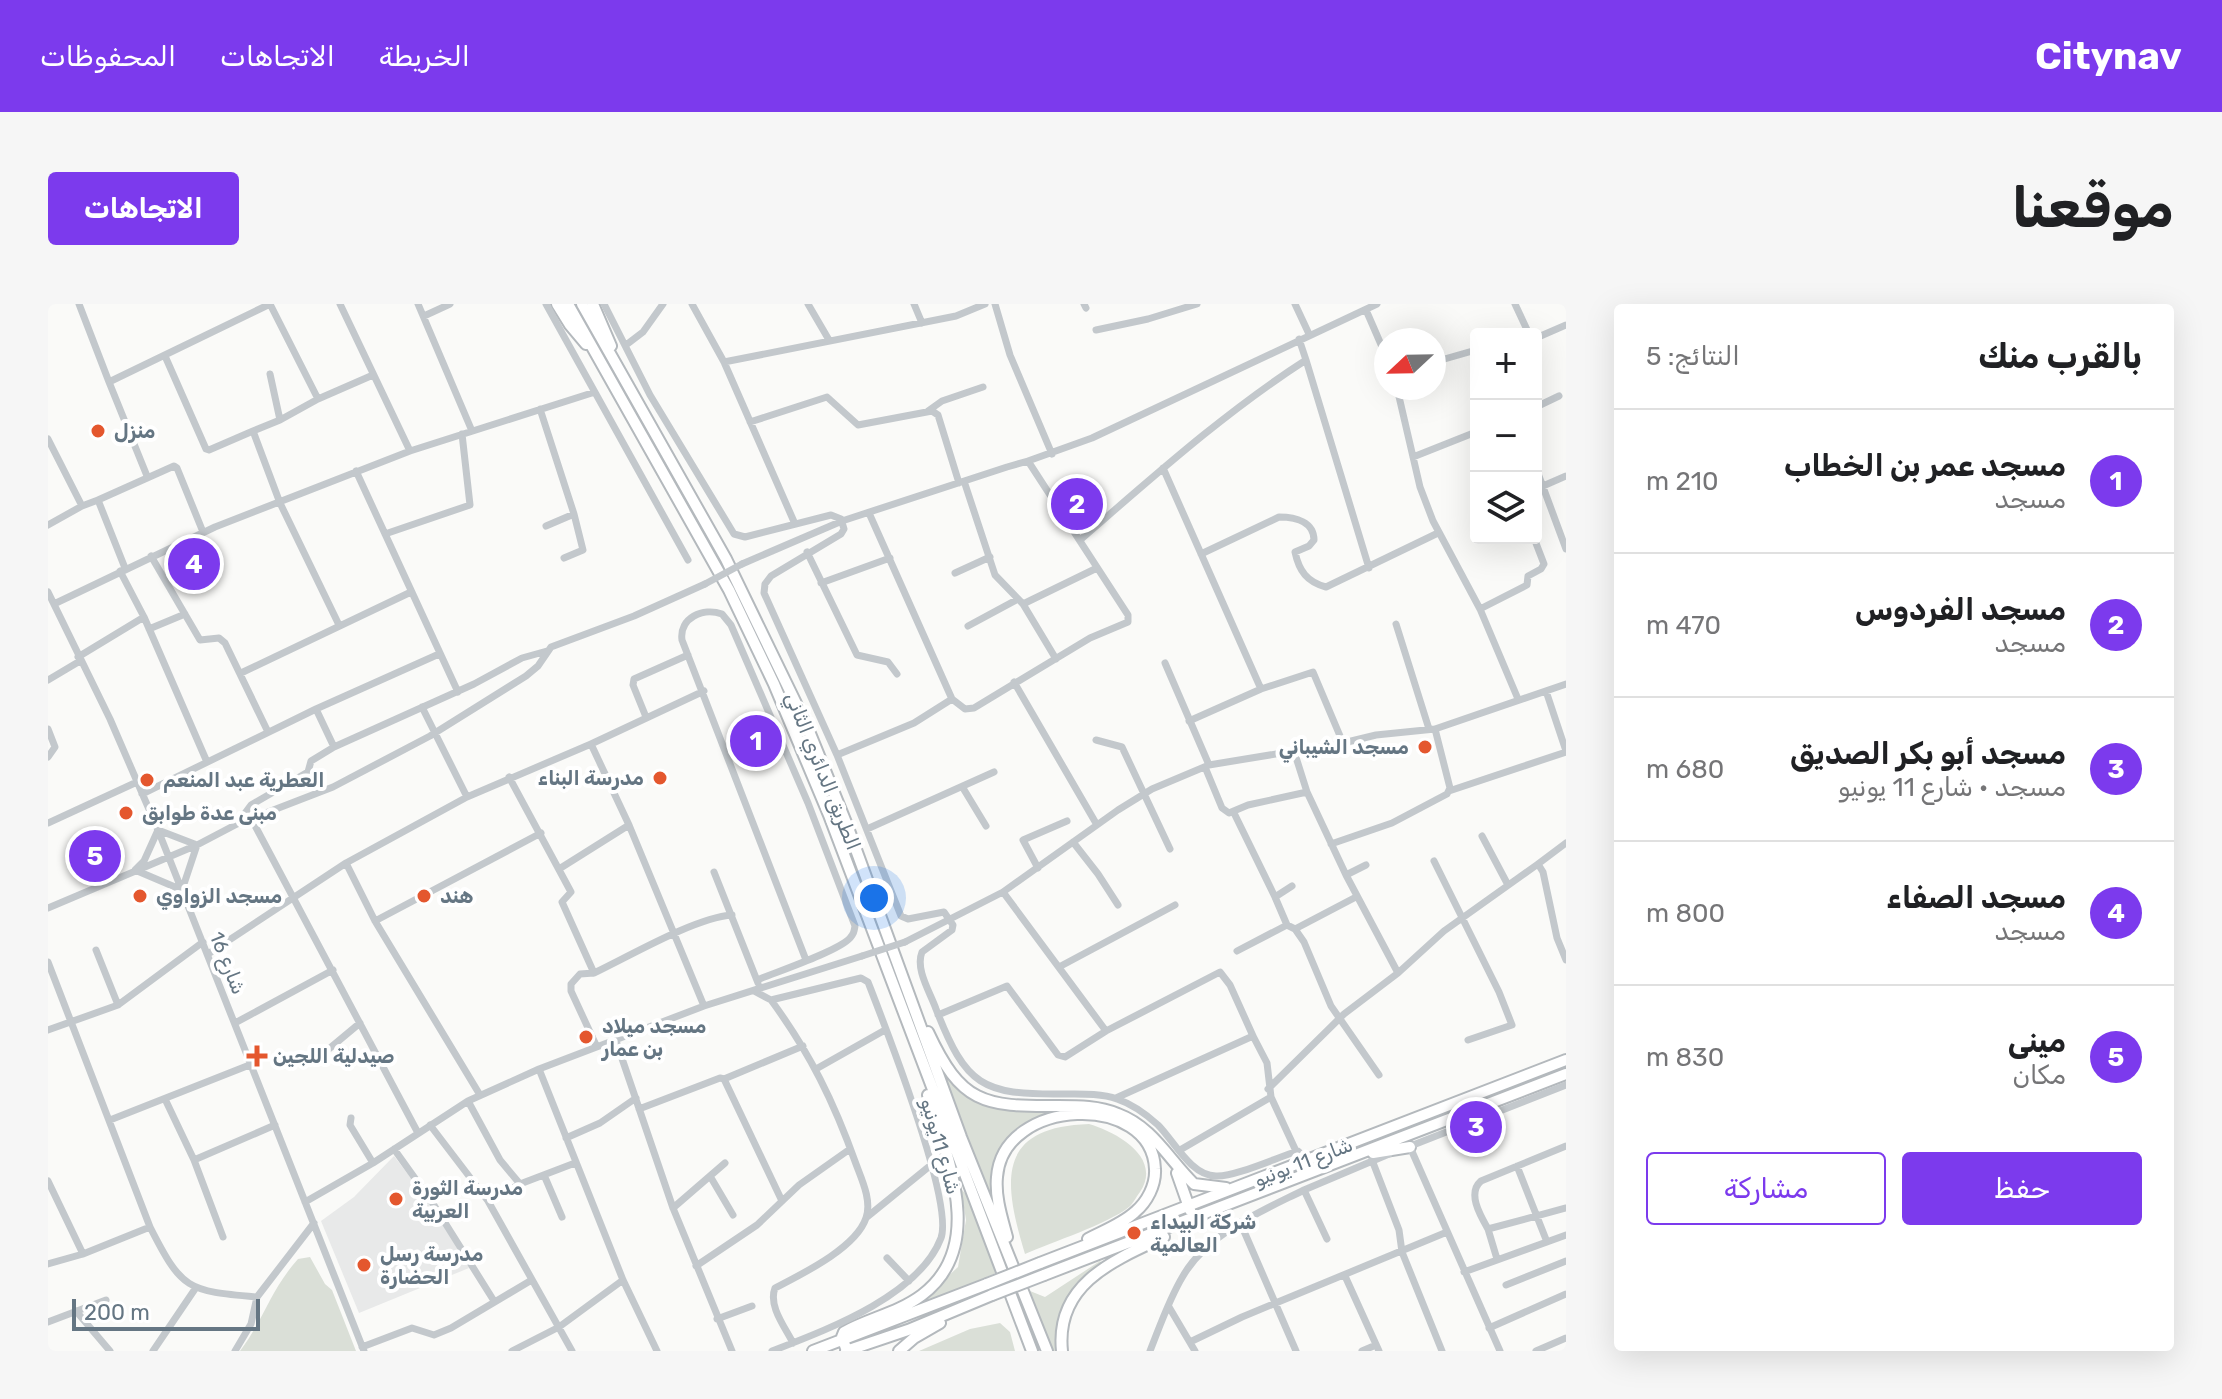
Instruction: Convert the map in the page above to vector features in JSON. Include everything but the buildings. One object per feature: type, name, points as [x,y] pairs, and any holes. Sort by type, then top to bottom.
[{"type":"highway","points":[[557,304],[575,333],[595,351]]},
{"type":"highway","name":"الطريق الدائري الثاني","points":[[568,304],[749,628],[801,747],[1032,1351]]},
{"type":"highway","name":"الطريق الدائري الثاني","points":[[582,304],[715,538],[776,657],[807,726],[847,825],[961,1137],[1047,1351]]},
{"type":"highway","points":[[593,304],[607,334],[613,360]]},
{"type":"highway","points":[[894,959],[940,1057],[964,1089],[999,1105],[1104,1109],[1140,1126],[1194,1184],[1232,1189]]},
{"type":"highway","points":[[846,1348],[842,1334],[889,1314],[922,1295],[947,1270],[955,1251],[958,1222],[955,1187],[902,1008]]},
{"type":"highway","name":"شارع 11 يونيو","points":[[846,1348],[987,1284],[1566,1060]]},
{"type":"highway","name":"شارع 11 يونيو","points":[[967,1306],[1566,1074]]},
{"type":"highway","points":[[1012,1263],[997,1193],[1000,1161],[1009,1143],[1036,1123],[1066,1114],[1098,1115],[1132,1128],[1144,1139],[1153,1154],[1154,1184],[1147,1199],[1120,1223],[1057,1256]]},
{"type":"highway","points":[[1351,1156],[1410,1147]]},
{"type":"highway","points":[[1062,1351],[1061,1338],[1067,1316],[1082,1286],[1113,1261],[1181,1228],[1187,1221],[1189,1206],[1182,1182],[1166,1151]]},
{"type":"highway","points":[[982,1220],[1020,1329],[1024,1351]]},
{"type":"highway","points":[[813,1351],[846,1348],[967,1306]]},
{"type":"highway","points":[[899,1351],[914,1338],[967,1306]]},
{"type":"street","points":[[79,304],[147,476]]},
{"type":"street","points":[[340,304],[410,451]]},
{"type":"street","points":[[418,304],[472,431]]},
{"type":"street","points":[[424,316],[450,304]]},
{"type":"street","points":[[546,304],[688,560]]},
{"type":"street","points":[[604,304],[655,403],[733,533],[743,537],[834,514],[842,521],[844,529],[841,534],[768,578],[764,593],[837,755],[901,916],[908,919],[944,912],[950,920],[952,930],[920,955],[920,968],[938,1015],[964,1065],[985,1084],[1007,1093],[1116,1098],[1148,1116],[1199,1170],[1214,1176],[1296,1151]]},
{"type":"street","points":[[626,345],[643,332],[663,304]]},
{"type":"street","points":[[692,304],[724,362],[795,524]]},
{"type":"street","points":[[808,304],[829,340]]},
{"type":"street","points":[[914,304],[922,323]]},
{"type":"street","points":[[724,362],[956,316],[985,304]]},
{"type":"street","points":[[995,304],[1010,355],[1052,454]]},
{"type":"street","points":[[1096,330],[1197,304]]},
{"type":"street","points":[[1295,304],[1309,334]]},
{"type":"street","points":[[48,908],[197,845],[237,824],[333,787],[436,732],[533,671],[553,646],[658,606],[742,564],[842,521],[1052,454],[1092,438],[1377,304]]},
{"type":"street","points":[[1515,304],[1526,328]]},
{"type":"street","points":[[109,382],[271,305],[318,399]]},
{"type":"street","points":[[1366,310],[1374,328]]},
{"type":"street","points":[[1542,335],[1566,325]]},
{"type":"street","points":[[1299,339],[1369,568]]},
{"type":"street","points":[[1446,359],[1470,352]]},
{"type":"street","points":[[165,356],[209,450],[373,375]]},
{"type":"street","points":[[1080,540],[1270,382],[1306,360]]},
{"type":"street","points":[[270,374],[280,420]]},
{"type":"street","points":[[750,422],[827,397],[858,425],[928,411],[942,401],[983,387]]},
{"type":"street","points":[[54,604],[203,532],[356,471],[595,392]]},
{"type":"street","points":[[1542,404],[1559,396]]},
{"type":"street","points":[[1400,400],[1420,487],[1438,533],[1480,609],[1518,699]]},
{"type":"street","points":[[540,409],[583,550],[564,558]]},
{"type":"street","points":[[928,411],[938,415],[995,575],[1020,602],[1056,659]]},
{"type":"street","points":[[253,431],[280,503],[339,625]]},
{"type":"street","points":[[385,534],[470,505],[462,434]]},
{"type":"street","points":[[1413,457],[1470,434]]},
{"type":"street","points":[[48,439],[82,506]]},
{"type":"street","points":[[869,513],[952,699],[965,709],[974,708],[1090,638],[1128,622],[1128,615],[1028,461]]},
{"type":"street","points":[[48,525],[169,466],[177,468],[203,532]]},
{"type":"street","points":[[1163,468],[1261,689]]},
{"type":"street","points":[[356,471],[458,692]]},
{"type":"street","points":[[1538,472],[1566,549]]},
{"type":"street","points":[[1543,486],[1566,476]]},
{"type":"street","points":[[98,500],[123,570],[207,762]]},
{"type":"street","points":[[546,526],[574,514]]},
{"type":"street","points":[[1201,554],[1279,517],[1299,520],[1312,529],[1314,540],[1295,552],[1306,577],[1326,587],[1438,533]]},
{"type":"street","points":[[1480,609],[1527,585],[1528,576],[1541,569],[1544,564],[1536,544]]},
{"type":"street","points":[[807,552],[857,655],[888,662],[897,674]]},
{"type":"street","points":[[151,556],[200,640],[219,638],[225,643],[268,732]]},
{"type":"street","points":[[955,573],[990,557]]},
{"type":"street","points":[[821,583],[890,558]]},
{"type":"street","points":[[968,626],[1097,568]]},
{"type":"street","name":"شارع 16","points":[[48,592],[110,719],[169,855],[363,1349]]},
{"type":"street","points":[[241,673],[411,592]]},
{"type":"street","points":[[757,980],[806,960],[850,939],[855,926],[771,712],[725,616],[709,611],[688,619],[681,633],[806,960]]},
{"type":"street","points":[[149,629],[185,614]]},
{"type":"street","points":[[48,680],[144,617]]},
{"type":"street","points":[[1396,624],[1432,729],[1449,791]]},
{"type":"street","points":[[237,824],[251,805],[308,772],[311,761],[334,747],[458,692],[522,658],[547,651]]},
{"type":"street","points":[[142,794],[316,709],[439,654]]},
{"type":"street","points":[[646,717],[633,685],[634,679],[688,655]]},
{"type":"street","points":[[1165,663],[1222,808],[1234,813],[1248,805],[1307,792]]},
{"type":"street","points":[[1189,721],[1261,689],[1313,672],[1343,743]]},
{"type":"street","points":[[1014,682],[1097,825]]},
{"type":"street","points":[[305,1202],[373,1163],[468,1101],[539,1069],[704,1006],[905,942],[1003,892],[1143,794],[1207,766],[1376,735],[1432,729],[1566,684]]},
{"type":"street","points":[[208,954],[346,863],[467,797],[704,691]]},
{"type":"street","points":[[1331,844],[1392,823],[1449,791],[1566,752],[1546,691]]},
{"type":"street","points":[[837,755],[914,723],[952,699]]},
{"type":"street","points":[[422,707],[467,797]]},
{"type":"street","points":[[316,709],[334,747]]},
{"type":"street","points":[[48,729],[55,747],[48,757]]},
{"type":"street","points":[[1096,740],[1122,747],[1170,849]]},
{"type":"street","points":[[591,744],[629,825],[704,1006]]},
{"type":"street","points":[[1294,751],[1307,792],[1331,844],[1398,973]]},
{"type":"street","points":[[867,829],[994,772]]},
{"type":"street","points":[[509,777],[571,892],[563,904],[594,973]]},
{"type":"street","points":[[48,823],[137,782]]},
{"type":"street","points":[[963,788],[986,826]]},
{"type":"street","points":[[267,795],[273,810]]},
{"type":"street","points":[[1234,813],[1275,897],[1310,956],[1322,988],[1379,1075]]},
{"type":"street","points":[[252,820],[418,1133]]},
{"type":"street","points":[[1038,868],[1023,840],[1067,821]]},
{"type":"street","points":[[559,869],[629,825]]},
{"type":"street","points":[[135,870],[144,861],[158,830],[197,845]]},
{"type":"street","points":[[375,921],[541,833]]},
{"type":"street","points":[[1482,836],[1508,885]]},
{"type":"street","points":[[1073,842],[1118,905]]},
{"type":"street","points":[[1180,1150],[1270,1093],[1340,1019],[1461,919],[1566,843]]},
{"type":"street","points":[[135,870],[182,890],[197,845]]},
{"type":"street","points":[[1434,861],[1499,992],[1512,1025],[1468,1040]]},
{"type":"street","points":[[346,863],[375,921],[480,1095]]},
{"type":"street","points":[[1538,864],[1543,872],[1557,938],[1566,960]]},
{"type":"street","points":[[1346,875],[1366,865]]},
{"type":"street","points":[[714,872],[757,980],[756,990]]},
{"type":"street","points":[[1275,897],[1292,886]]},
{"type":"street","points":[[1003,892],[1106,1031]]},
{"type":"street","points":[[1237,951],[1356,897]]},
{"type":"street","points":[[1059,967],[1175,905]]},
{"type":"street","points":[[596,1045],[572,993],[571,984],[580,974],[594,973],[673,935],[719,916],[732,915]]},
{"type":"street","points":[[48,1030],[118,1005],[203,942]]},
{"type":"street","points":[[96,950],[118,1005]]},
{"type":"street","points":[[48,962],[150,1227],[169,1263],[195,1289],[257,1297]]},
{"type":"street","points":[[235,1023],[333,970]]},
{"type":"street","points":[[938,1015],[1005,986],[1061,1056],[1065,1057],[1106,1031],[1220,972],[1230,985],[1267,1063],[1270,1093],[1296,1151],[1308,1160]]},
{"type":"street","name":"شارع 11يونيو","points":[[771,1000],[861,978],[868,982],[911,1098],[940,1196],[944,1227],[935,1250],[909,1281],[869,1307],[772,1351]]},
{"type":"street","points":[[756,990],[771,1000],[803,1046],[836,1109],[868,1201],[867,1217]]},
{"type":"street","points":[[318,1058],[360,1023]]},
{"type":"street","points":[[816,1069],[885,1030]]},
{"type":"street","points":[[1116,1098],[1253,1036]]},
{"type":"street","points":[[615,1038],[673,1208],[732,1351]]},
{"type":"street","points":[[639,1109],[724,1079],[803,1046]]},
{"type":"street","points":[[110,1120],[252,1064]]},
{"type":"street","points":[[539,1069],[623,1280],[657,1351]]},
{"type":"street","points":[[724,1079],[782,1201]]},
{"type":"street","points":[[1150,1351],[1184,1274],[1209,1247],[1240,1222],[1372,1160],[1566,1086]]},
{"type":"street","points":[[566,1138],[600,1123],[636,1098]]},
{"type":"street","points":[[165,1099],[194,1160],[223,1237]]},
{"type":"street","points":[[468,1101],[500,1160],[520,1184]]},
{"type":"street","points":[[351,1118],[350,1125],[373,1163]]},
{"type":"street","points":[[194,1160],[275,1125]]},
{"type":"street","points":[[430,1125],[488,1201],[530,1281],[572,1351]]},
{"type":"street","points":[[1497,1259],[1474,1193],[1475,1186],[1566,1146]]},
{"type":"street","points":[[1410,1147],[1500,1351]]},
{"type":"street","points":[[394,1149],[432,1202],[494,1301]]},
{"type":"street","points":[[696,1266],[757,1225],[799,1185],[850,1149]]},
{"type":"street","points":[[1372,1160],[1399,1230],[1402,1252],[1442,1351]]},
{"type":"street","points":[[488,1201],[520,1184],[575,1163]]},
{"type":"street","points":[[673,1208],[725,1163]]},
{"type":"street","points":[[793,1343],[774,1306],[772,1298],[775,1288],[813,1268],[844,1245],[860,1230],[867,1217],[931,1165]]},
{"type":"street","points":[[1517,1166],[1547,1242]]},
{"type":"street","points":[[544,1175],[562,1217]]},
{"type":"street","points":[[710,1176],[733,1215]]},
{"type":"street","points":[[48,1181],[83,1254]]},
{"type":"street","points":[[1304,1190],[1327,1239]]},
{"type":"street","points":[[1488,1229],[1566,1208]]},
{"type":"street","points":[[1240,1222],[1296,1351]]},
{"type":"street","points":[[235,1351],[251,1324],[257,1297],[314,1223]]},
{"type":"street","points":[[48,1264],[83,1254],[150,1227]]},
{"type":"street","points":[[1190,1342],[1447,1232]]},
{"type":"street","points":[[1464,1272],[1566,1235]]},
{"type":"street","points":[[887,1258],[909,1281]]},
{"type":"street","points":[[1506,1285],[1566,1261]]},
{"type":"street","points":[[1345,1276],[1377,1348],[1362,1351]]},
{"type":"street","points":[[512,1351],[559,1327],[623,1280]]},
{"type":"street","points":[[363,1349],[412,1328],[434,1335],[530,1281]]},
{"type":"street","points":[[153,1351],[195,1289]]},
{"type":"street","points":[[1489,1328],[1566,1294]]},
{"type":"street","points":[[48,1322],[106,1300]]},
{"type":"street","points":[[717,1319],[752,1306]]},
{"type":"street","points":[[1169,1307],[1195,1351]]},
{"type":"street","points":[[76,1311],[110,1351]]},
{"type":"street","points":[[1536,1351],[1566,1338]]},
{"type":"shaded area","points":[[939,1064],[963,1094],[975,1102],[1014,1111],[1069,1111],[1031,1121],[1008,1138],[996,1163],[993,1203]]},
{"type":"shaded area","points":[[1089,1124],[1112,1133],[1141,1157],[1146,1168],[1146,1179],[1140,1192],[1130,1206],[1120,1213],[1025,1254],[1011,1183],[1021,1148],[1036,1136],[1058,1128]]},
{"type":"shaded area","points":[[394,1156],[435,1210],[469,1268],[359,1313],[321,1221],[354,1197]]},
{"type":"shaded area","points":[[961,1189],[967,1195],[996,1273],[914,1308],[958,1267],[966,1220]]},
{"type":"shaded area","points":[[310,1257],[325,1284],[332,1290],[356,1351],[240,1351],[289,1270],[298,1259]]},
{"type":"shaded area","points":[[1100,1261],[1102,1263],[1082,1283],[1071,1302],[1061,1351],[1053,1351],[1030,1291],[1045,1297]]},
{"type":"shaded area","points":[[1000,1323],[1010,1332],[1015,1351],[919,1351],[970,1329]]},
{"type":"place","name":"منزل","points":[[98,431]]},
{"type":"place","name":"مسجد الفردوس","points":[[1077,504]]},
{"type":"place","name":"مسجد الصفاء","points":[[194,564]]},
{"type":"place","name":"مسجد عمر بن الخطاب","points":[[756,741]]},
{"type":"place","name":"مسجد الشيباني","points":[[1425,747]]},
{"type":"place","name":"مدرسة البناء","points":[[660,778]]},
{"type":"place","name":"العطرية عبد المنعم","points":[[147,780]]},
{"type":"place","name":"مبنى عدة طوابق","points":[[126,813]]},
{"type":"place","name":"مينى","points":[[95,856]]},
{"type":"place","name":"مسجد الزواوي","points":[[140,896]]},
{"type":"place","name":"هند","points":[[424,896]]},
{"type":"place","name":"مسجد ميلاد بن عمار","points":[[586,1037]]},
{"type":"place","name":"صيدلية اللجين","points":[[257,1056]]},
{"type":"place","name":"مسجد أبو بكر الصديق","points":[[1476,1127]]},
{"type":"place","name":"مدرسة الثورة العربية","points":[[396,1199]]},
{"type":"place","name":"شركة البيداء العالمية","points":[[1134,1233]]},
{"type":"place","name":"مدرسة رسل الحضارة","points":[[364,1265]]}]
